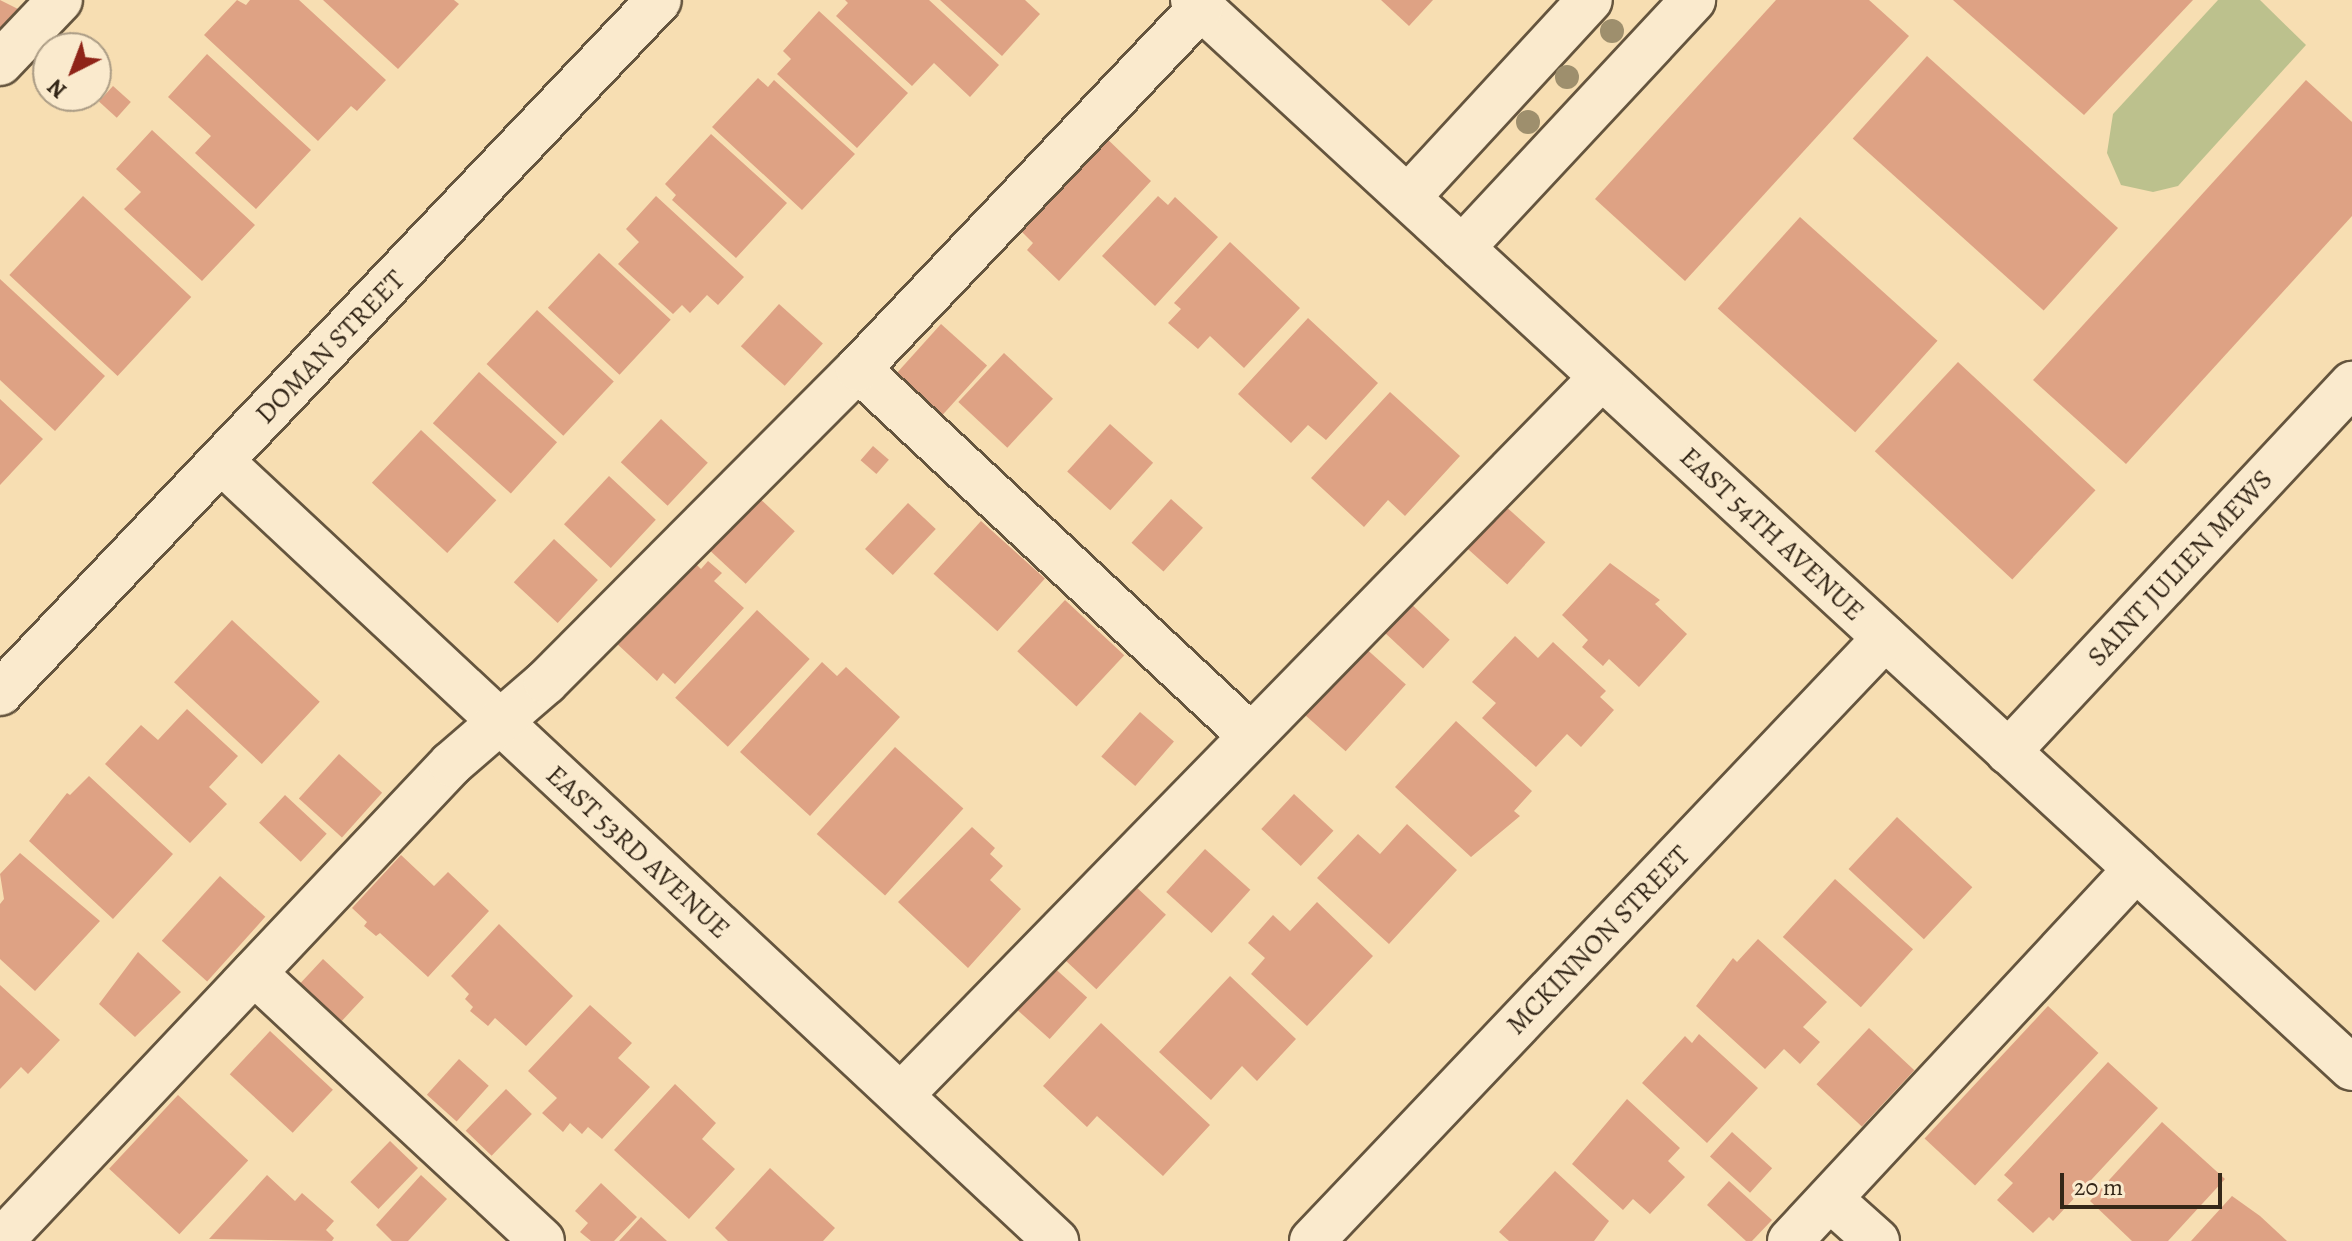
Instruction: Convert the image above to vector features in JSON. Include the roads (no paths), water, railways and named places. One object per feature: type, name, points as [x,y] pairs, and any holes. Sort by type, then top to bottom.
[{"type":"street","points":[[0,63],[60,0]]},
{"type":"street","name":"DOMAN STREET","points":[[0,693],[659,0]]},
{"type":"street","points":[[1408,197],[1590,0]]},
{"type":"street","points":[[1462,248],[1693,0]]},
{"type":"street","points":[[8,1234],[451,764],[498,723],[858,369],[1197,4]]},
{"type":"street","name":"EAST 54TH AVENUE","points":[[1197,4],[2352,1068]]},
{"type":"street","points":[[858,369],[1250,735]]},
{"type":"street","points":[[901,1095],[1602,377]]},
{"type":"street","name":"SAINT JULIEN MEWS","points":[[2008,752],[2352,384]]},
{"type":"street","name":"EAST 53RD AVENUE","points":[[221,461],[1056,1241]]},
{"type":"street","name":"MCKINNON STREET","points":[[1312,1241],[1885,638]]},
{"type":"street","points":[[1790,1241],[2136,869]]},
{"type":"street","points":[[254,973],[542,1241]]},
{"type":"street","points":[[1830,1199],[1877,1241]]}]
